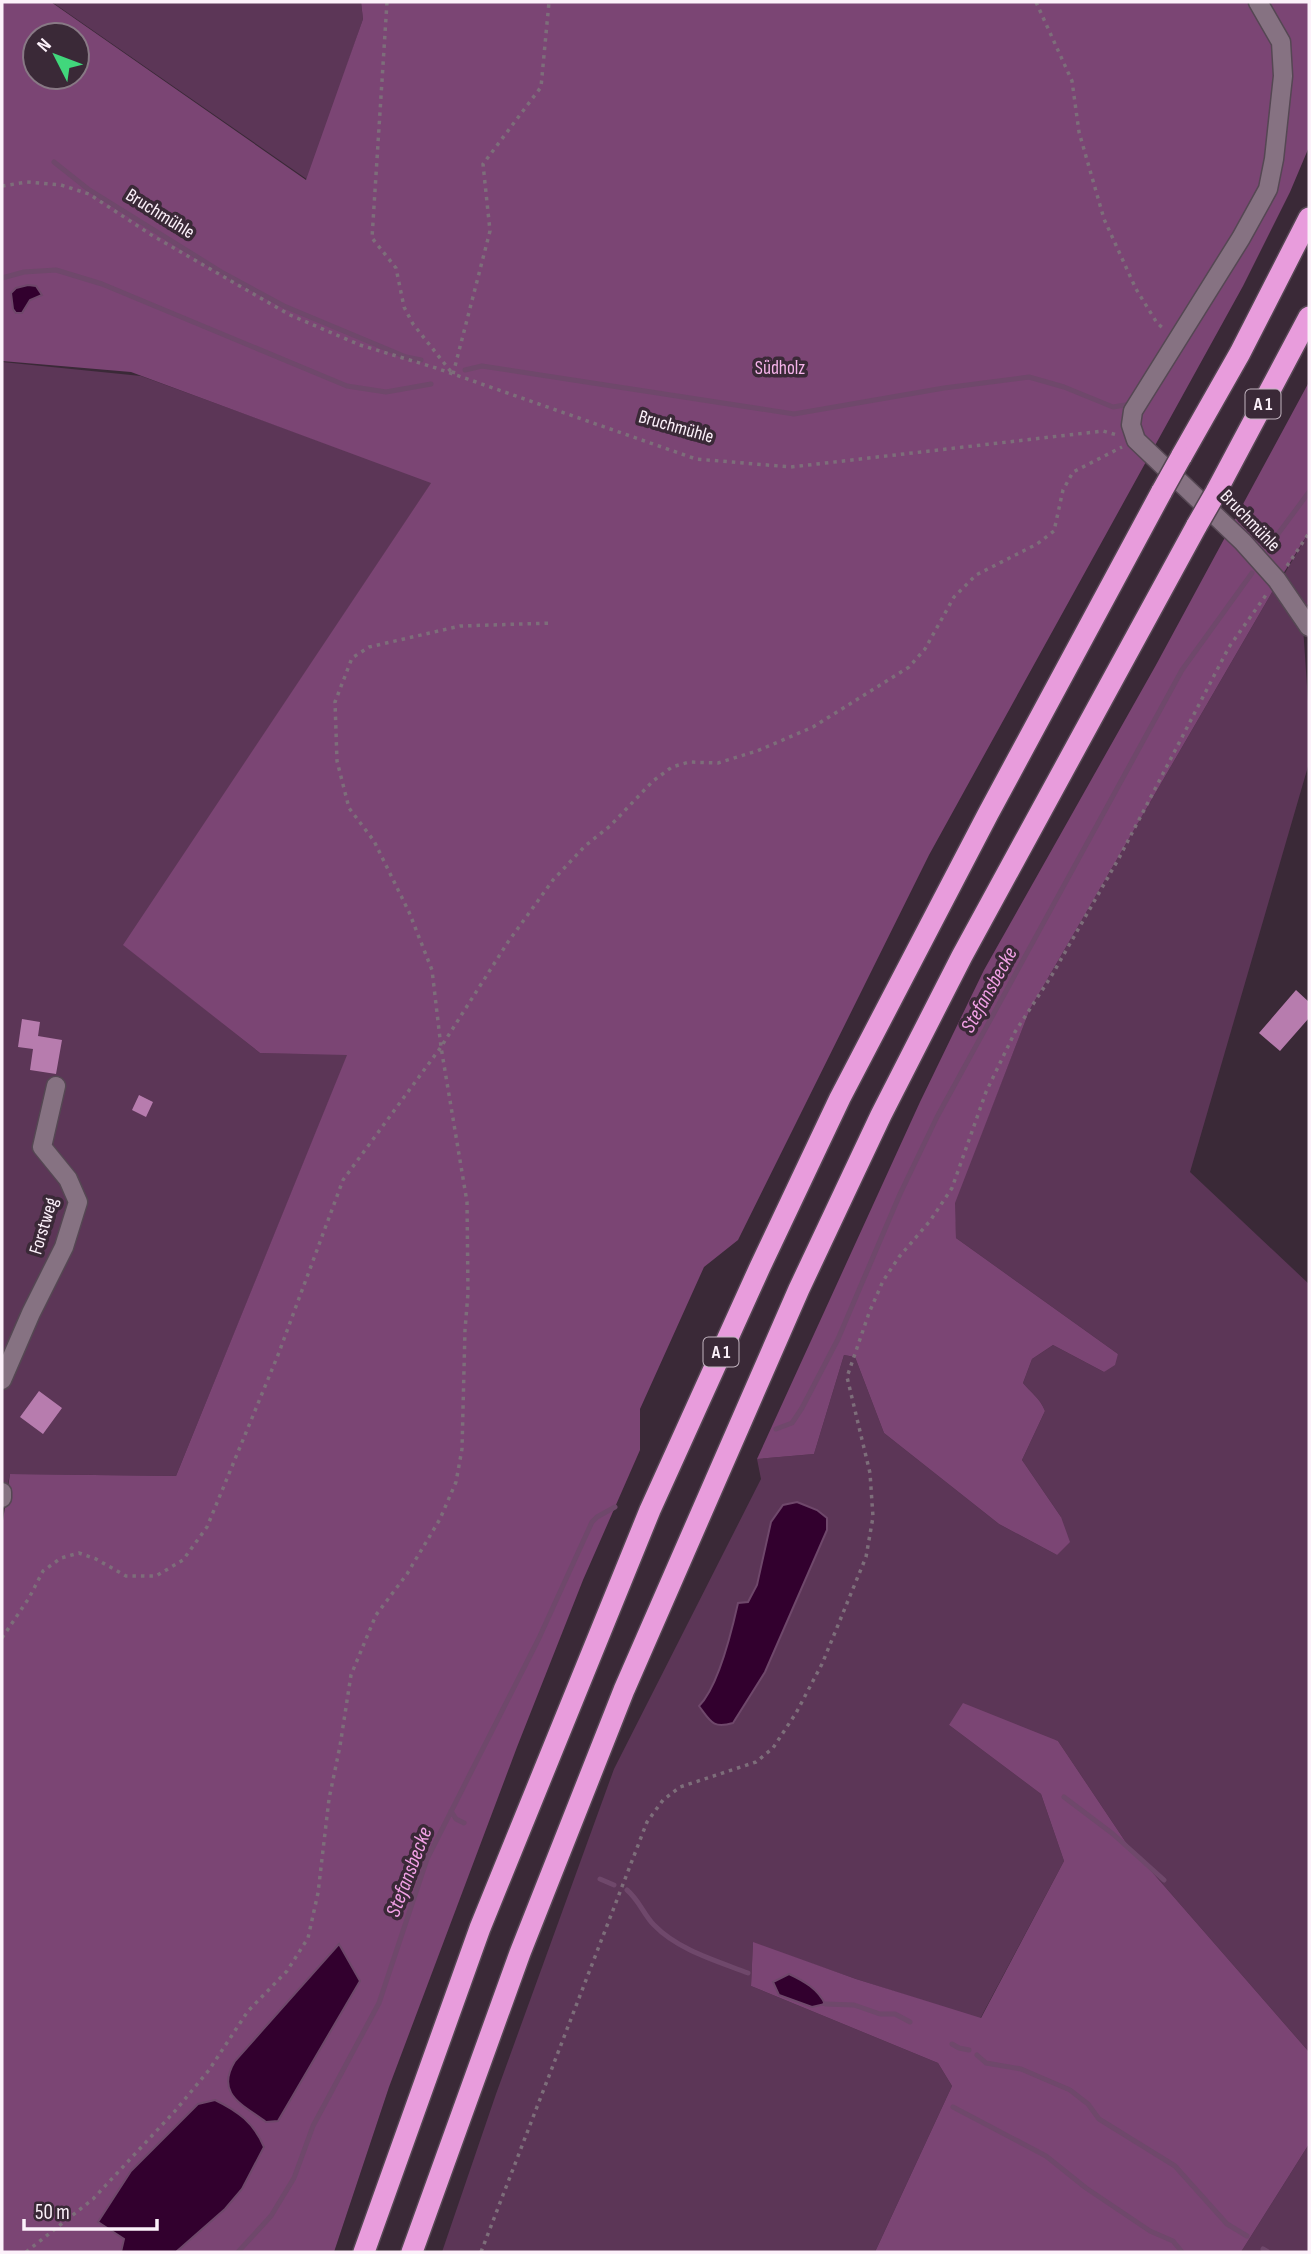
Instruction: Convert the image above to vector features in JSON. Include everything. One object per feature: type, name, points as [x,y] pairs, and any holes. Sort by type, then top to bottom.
[{"type":"highway","name":"A 1","points":[[364,2252],[480,1928],[655,1498],[754,1279],[846,1086],[988,814],[1162,491],[1240,353],[1309,218]]},
{"type":"highway","name":"A 1","points":[[412,2252],[520,1952],[624,1690],[799,1289],[881,1115],[962,956],[1309,317]]},
{"type":"street","points":[[1136,440],[1131,425],[1133,411],[1248,228],[1268,189],[1283,76],[1281,42],[1258,2]]},
{"type":"street","name":"Bruchmühle","points":[[1136,440],[1243,542],[1277,580],[1309,627]]},
{"type":"street","name":"Forstweg","points":[[2,1380],[64,1247],[78,1202],[68,1179],[42,1147],[57,1086]]},
{"type":"street","points":[[2,1492],[2,1498]]},
{"type":"path","points":[[387,2],[372,238],[396,268],[404,307],[413,324],[453,375]]},
{"type":"path","points":[[453,375],[490,231],[483,164],[541,86],[549,2]]},
{"type":"path","points":[[1036,2],[1072,81],[1079,132],[1104,219],[1136,289],[1157,323],[1177,342]]},
{"type":"path","name":"Bruchmühle","points":[[2,186],[27,182],[61,184],[89,194],[164,243],[290,315],[360,345],[696,459],[803,466],[1102,431],[1136,440]]},
{"type":"path","points":[[2,1638],[29,1598],[43,1570],[61,1558],[79,1553],[126,1576],[156,1576],[183,1560],[207,1527],[278,1355],[343,1180],[441,1047],[508,942],[553,880],[653,781],[672,767],[689,762],[718,763],[757,751],[813,727],[909,667],[925,649],[954,597],[976,575],[1037,544],[1054,531],[1063,490],[1073,472],[1136,440]]},
{"type":"path","points":[[481,2252],[647,1822],[663,1800],[680,1787],[756,1762],[773,1748],[796,1713],[822,1664],[866,1557],[873,1517],[870,1473],[847,1377],[883,1281],[952,1188],[986,1092],[1015,1032],[1052,975],[1119,858],[1229,648],[1309,533]]},
{"type":"path","points":[[26,2252],[93,2199],[175,2110],[209,2070],[248,2011],[286,1971],[308,1938],[318,1893],[329,1799],[351,1675],[376,1615],[407,1574],[440,1518],[456,1482],[462,1449],[468,1293],[467,1202],[441,1047],[432,970],[409,912],[374,841],[349,808],[337,761],[335,702],[352,659],[369,647],[460,626],[553,623]]},
{"type":"shaded area","points":[[52,2],[361,2],[363,19],[308,180],[91,29],[91,21],[79,21]]},
{"type":"shaded area","points":[[36,286],[42,295],[30,300],[22,313],[16,313],[11,293],[16,288]]},
{"type":"shaded area","points":[[2,362],[141,376],[432,482],[124,945],[260,1053],[348,1054],[176,1476],[10,1474],[2,1512]]},
{"type":"shaded area","points":[[1309,532],[1309,603],[1304,608],[1282,578]]},
{"type":"shaded area","points":[[1275,587],[1303,626],[1309,763],[1190,1172],[1309,1284],[1309,2052],[1125,1841],[1058,1741],[949,1725],[1041,1794],[1064,1861],[980,2019],[753,1943],[751,1986],[938,2063],[952,2086],[875,2252],[442,2252],[496,2094],[614,1769],[761,1479],[757,1459],[814,1454],[844,1355],[855,1357],[884,1433],[999,1524],[1057,1555],[1061,1517],[1022,1460],[1045,1411],[1023,1383],[1032,1359],[1053,1345],[1104,1372],[1118,1354],[956,1238],[954,1203],[1030,1009]]},
{"type":"shaded area","points":[[797,1502],[817,1510],[827,1518],[827,1530],[765,1672],[733,1723],[713,1723],[699,1706],[718,1672],[738,1603],[748,1602],[757,1585],[771,1522],[783,1505]]},
{"type":"shaded area","points":[[339,1944],[360,1981],[278,2121],[266,2122],[234,2097],[228,2082],[230,2072],[235,2061]]},
{"type":"shaded area","points":[[789,1974],[810,1986],[825,2004],[812,2007],[779,1995],[773,1982]]},
{"type":"shaded area","points":[[215,2100],[244,2119],[264,2147],[242,2189],[225,2209],[176,2252],[121,2252],[124,2239],[98,2222],[131,2171],[198,2104]]},
{"type":"shaded area","points":[[1309,2144],[1309,2252],[1241,2252]]},
{"type":"green space","name":"Südholz","points":[[2,2],[51,2],[78,21],[21,21],[21,91],[91,91],[91,30],[306,180],[363,19],[361,2],[1309,2],[1309,147],[1290,192],[1243,286],[929,855],[738,1240],[704,1267],[640,1409],[640,1450],[583,1580],[517,1747],[389,2087],[334,2252],[2,2252],[2,1527],[10,1474],[176,1476],[347,1055],[260,1053],[123,945],[431,483],[131,372],[2,361]]},
{"type":"green space","points":[[1309,382],[1309,532],[1030,1009],[955,1203],[956,1238],[1118,1354],[1115,1365],[1104,1372],[1053,1345],[1032,1359],[1023,1383],[1045,1411],[1022,1460],[1061,1517],[1070,1542],[1057,1555],[999,1524],[884,1433],[855,1357],[844,1355],[814,1454],[757,1459],[920,1102],[984,970],[1156,665]]},
{"type":"green space","points":[[963,1703],[1058,1741],[1125,1841],[1309,2052],[1309,2144],[1241,2252],[875,2252],[952,2086],[938,2063],[751,1986],[753,1942],[856,1979],[981,2018],[1064,1861],[1041,1794],[949,1725]]},
{"type":"building","points":[[1296,990],[1309,1002],[1309,1018],[1280,1051],[1259,1033]]},
{"type":"building","points":[[22,1019],[40,1022],[38,1036],[62,1040],[56,1074],[30,1070],[33,1049],[18,1047]]},
{"type":"building","points":[[139,1095],[153,1102],[146,1117],[132,1110]]},
{"type":"building","points":[[39,1391],[62,1408],[43,1434],[20,1417]]},
{"type":"waterway","points":[[54,162],[88,189],[223,273],[284,306],[406,357],[421,360]]},
{"type":"waterway","points":[[2,278],[24,272],[56,270],[102,284],[347,386],[386,392],[431,384]]},
{"type":"waterway","points":[[465,370],[482,366],[794,414],[944,388],[1029,377],[1064,387],[1113,407],[1131,404]]},
{"type":"waterway","name":"Stefansbecke","points":[[1272,542],[1309,492]]},
{"type":"waterway","name":"Stefansbecke","points":[[776,1429],[792,1423],[802,1408],[838,1339],[900,1194],[937,1117],[1182,670],[1252,573]]},
{"type":"waterway","name":"Stefansbecke","points":[[238,2252],[271,2216],[294,2178],[313,2126],[379,2003],[427,1859],[539,1638],[592,1522],[615,1507]]},
{"type":"waterway","points":[[1064,1797],[1113,1834],[1164,1880]]},
{"type":"waterway","points":[[451,1811],[456,1819],[464,1823]]},
{"type":"waterway","points":[[600,1879],[614,1885]]},
{"type":"waterway","points":[[627,1890],[654,1925],[674,1941],[698,1954],[748,1973]]},
{"type":"waterway","points":[[825,2004],[854,2005],[880,2014],[895,2014],[910,2022]]},
{"type":"waterway","points":[[952,2044],[969,2050]]},
{"type":"waterway","points":[[977,2055],[986,2063],[1021,2069],[1070,2090],[1088,2104],[1099,2119],[1175,2166],[1227,2224],[1247,2236]]},
{"type":"waterway","points":[[953,2107],[1046,2156],[1086,2188],[1150,2231],[1173,2241],[1182,2252]]},
{"type":"waterway","points":[[1263,2249],[1268,2252]]}]
